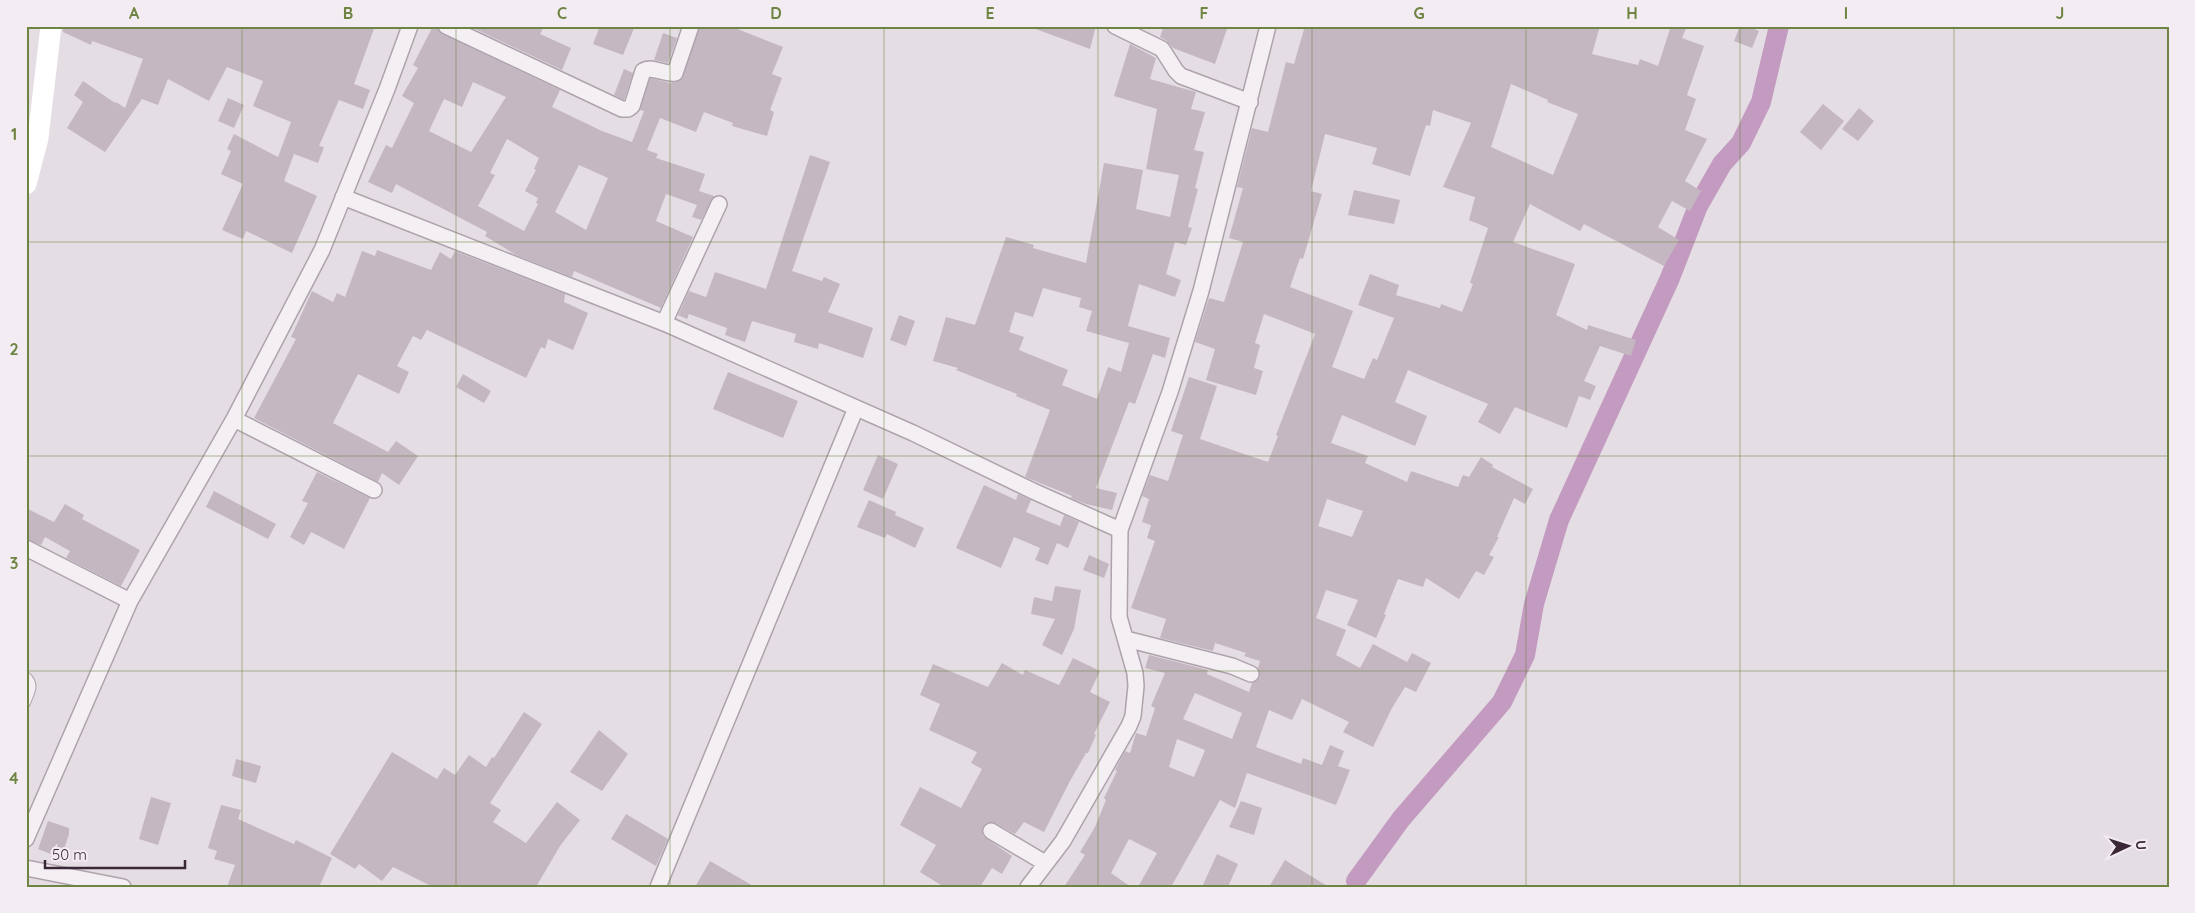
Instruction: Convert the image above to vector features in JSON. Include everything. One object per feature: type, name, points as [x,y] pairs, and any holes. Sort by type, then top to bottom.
[{"type":"main road","points":[[26,184],[38,138],[51,26]]},
{"type":"street","points":[[26,839],[130,601],[234,418],[322,250],[387,89],[410,26]]},
{"type":"street","points":[[446,26],[622,110],[632,106],[646,69],[649,68],[668,74],[675,73],[691,26]]},
{"type":"street","points":[[1115,26],[1162,49],[1176,71],[1182,76],[1250,102]]},
{"type":"street","points":[[1028,887],[1063,841],[1130,726],[1133,716],[1136,686],[1126,639],[1119,617],[1120,530],[1170,392],[1202,291],[1268,26]]},
{"type":"street","points":[[343,197],[664,323],[856,408],[1120,530]]},
{"type":"street","points":[[664,323],[718,204]]},
{"type":"street","points":[[658,887],[856,408]]},
{"type":"street","points":[[234,418],[374,490]]},
{"type":"street","points":[[26,548],[58,566],[130,601]]},
{"type":"street","points":[[1126,639],[1232,666],[1251,674]]},
{"type":"street","points":[[991,831],[1045,864]]},
{"type":"street","points":[[26,868],[123,887]]},
{"type":"lane","points":[[26,676],[32,682],[33,687],[26,703]]},
{"type":"building","points":[[63,26],[375,26],[354,84],[370,90],[363,109],[339,100],[319,146],[324,147],[318,163],[294,154],[284,181],[317,196],[292,253],[246,231],[243,239],[222,230],[243,184],[221,174],[231,151],[227,149],[234,134],[278,157],[291,122],[253,106],[263,81],[227,67],[209,101],[168,79],[158,105],[142,99],[105,152],[67,128],[83,102],[74,95],[83,81],[125,108],[143,59],[92,41],[91,45],[63,32]]},
{"type":"building","points":[[433,26],[437,26],[442,34],[560,90],[552,107],[602,131],[632,142],[644,111],[640,110],[650,78],[670,83],[681,80],[700,26],[730,26],[783,47],[772,74],[782,78],[770,110],[774,112],[767,136],[732,126],[733,123],[704,112],[696,132],[660,118],[647,150],[658,154],[656,158],[705,174],[699,191],[714,196],[701,220],[692,217],[697,205],[666,194],[656,221],[693,237],[661,308],[574,271],[572,277],[516,255],[485,236],[487,232],[396,184],[392,193],[368,182],[386,145],[392,148],[414,103],[402,96],[418,68],[413,65]],"holes":[[[473,82],[506,97],[471,152],[429,131],[444,99],[462,107]],[[507,139],[539,158],[534,169],[536,170],[525,191],[538,198],[536,203],[538,204],[524,231],[478,206],[495,175],[490,173]],[[579,165],[608,178],[586,230],[555,212]]]},
{"type":"building","points":[[469,26],[544,26],[540,34],[571,48],[562,70]]},
{"type":"building","points":[[600,26],[635,26],[623,55],[593,44]]},
{"type":"building","points":[[1034,26],[1096,26],[1090,49],[1033,28]]},
{"type":"building","points":[[1164,26],[1228,26],[1215,64],[1173,48],[1160,37]]},
{"type":"building","points":[[1305,26],[1600,26],[1592,54],[1638,65],[1640,59],[1658,66],[1671,26],[1687,26],[1682,38],[1704,46],[1687,95],[1696,99],[1685,130],[1707,139],[1685,181],[1701,191],[1690,211],[1672,201],[1658,227],[1679,240],[1664,266],[1584,224],[1580,231],[1530,204],[1513,242],[1575,264],[1556,315],[1587,330],[1588,325],[1636,340],[1631,356],[1600,346],[1584,381],[1596,386],[1590,400],[1579,396],[1567,428],[1515,407],[1500,434],[1478,422],[1488,404],[1408,370],[1395,402],[1427,416],[1415,446],[1342,415],[1331,443],[1368,456],[1365,463],[1407,482],[1411,471],[1458,487],[1463,475],[1469,477],[1481,457],[1493,465],[1492,467],[1533,489],[1525,504],[1514,498],[1497,537],[1499,537],[1489,555],[1494,557],[1484,575],[1476,571],[1459,599],[1426,578],[1423,587],[1398,579],[1376,638],[1347,625],[1358,600],[1326,590],[1316,618],[1346,630],[1336,655],[1360,668],[1373,644],[1407,662],[1412,653],[1431,663],[1416,692],[1405,687],[1392,708],[1373,747],[1343,732],[1349,722],[1302,699],[1292,720],[1269,710],[1256,747],[1301,764],[1303,758],[1322,765],[1330,745],[1344,751],[1338,766],[1350,770],[1336,805],[1247,773],[1235,808],[1220,800],[1171,887],[1138,887],[1157,853],[1129,839],[1111,873],[1131,887],[1064,887],[1085,855],[1080,852],[1095,827],[1106,800],[1104,798],[1117,771],[1115,770],[1125,751],[1130,753],[1136,733],[1146,736],[1155,708],[1151,706],[1165,673],[1145,668],[1149,655],[1208,670],[1207,674],[1249,692],[1252,683],[1260,677],[1258,668],[1260,661],[1244,656],[1246,653],[1215,643],[1213,651],[1160,638],[1166,619],[1131,608],[1155,541],[1147,538],[1151,525],[1142,522],[1149,499],[1142,496],[1150,475],[1168,481],[1183,435],[1171,431],[1189,377],[1217,386],[1200,439],[1268,462],[1278,436],[1276,435],[1315,334],[1264,314],[1255,343],[1260,345],[1254,368],[1263,371],[1256,395],[1206,380],[1215,349],[1195,342],[1209,298],[1224,302],[1243,242],[1229,238],[1243,188],[1237,187],[1252,128],[1268,132],[1286,62],[1294,64]],"holes":[[[1511,84],[1548,100],[1547,102],[1578,114],[1553,175],[1491,147]],[[1433,110],[1471,123],[1443,187],[1475,197],[1469,220],[1488,228],[1470,283],[1473,284],[1462,312],[1441,304],[1440,308],[1396,295],[1399,285],[1370,274],[1358,305],[1394,318],[1377,360],[1373,358],[1364,379],[1332,367],[1353,311],[1290,287],[1300,258],[1303,259],[1322,194],[1311,191],[1325,134],[1377,148],[1372,164],[1410,176],[1426,125],[1430,126]],[[1327,499],[1363,511],[1352,537],[1318,526]],[[1195,693],[1242,713],[1232,739],[1183,719]],[[1177,739],[1205,750],[1194,777],[1169,767]]]},
{"type":"building","points":[[1740,26],[1747,26],[1759,31],[1752,48],[1734,41]]},
{"type":"building","points":[[663,33],[677,38],[668,63],[654,60]]},
{"type":"building","points":[[1130,44],[1156,58],[1150,79],[1196,92],[1191,109],[1205,112],[1194,150],[1204,152],[1195,188],[1198,189],[1188,227],[1192,228],[1186,245],[1175,242],[1166,274],[1181,280],[1175,297],[1139,284],[1128,326],[1170,338],[1165,358],[1153,354],[1135,404],[1129,402],[1096,488],[1117,493],[1112,510],[1086,504],[1071,498],[1072,496],[1025,477],[1050,410],[1016,396],[1017,394],[956,370],[958,368],[933,361],[946,317],[975,325],[1006,237],[1034,245],[1033,248],[1086,263],[1104,163],[1143,170],[1136,209],[1170,217],[1179,175],[1146,169],[1157,109],[1114,96]],"holes":[[[1043,288],[1081,298],[1079,307],[1092,311],[1086,331],[1129,343],[1121,372],[1108,367],[1097,399],[1062,385],[1068,370],[1019,350],[1024,337],[1009,332],[1015,312],[1033,317]]]},
{"type":"building","points":[[624,69],[633,73],[624,100],[614,95]]},
{"type":"building","points":[[228,98],[244,105],[234,128],[218,121]]},
{"type":"building","points":[[1823,104],[1844,121],[1821,150],[1800,132]]},
{"type":"building","points":[[1859,108],[1874,121],[1858,141],[1842,129]]},
{"type":"building","points":[[810,155],[830,162],[792,271],[822,281],[824,277],[840,284],[828,312],[873,328],[863,358],[819,343],[818,349],[794,342],[796,334],[752,321],[745,342],[725,335],[727,328],[689,314],[687,319],[678,315],[689,291],[706,297],[715,272],[766,289]]},
{"type":"building","points":[[1354,190],[1400,200],[1394,224],[1348,215]]},
{"type":"building","points":[[377,250],[431,270],[440,252],[451,259],[455,251],[565,294],[564,302],[588,313],[573,350],[548,339],[545,349],[541,347],[526,378],[427,330],[421,340],[413,336],[397,366],[409,372],[399,394],[358,374],[333,423],[388,452],[396,441],[418,456],[399,485],[382,473],[378,482],[254,418],[296,339],[291,337],[312,291],[333,302],[337,293],[345,297],[362,251],[375,256]]},
{"type":"building","points":[[899,315],[915,321],[906,346],[890,340]]},
{"type":"building","points":[[728,372],[798,401],[783,438],[713,409]]},
{"type":"building","points":[[463,374],[491,391],[484,403],[456,387]]},
{"type":"building","points":[[878,455],[898,464],[883,499],[863,490]]},
{"type":"building","points":[[317,472],[370,498],[344,549],[311,532],[304,545],[290,537],[308,503],[302,501]]},
{"type":"building","points":[[984,485],[1016,500],[1018,494],[1031,500],[1026,512],[1060,526],[1064,515],[1079,522],[1068,548],[1057,543],[1048,565],[1035,560],[1040,548],[1014,537],[1001,568],[956,548]]},
{"type":"building","points":[[214,491],[276,524],[268,539],[206,507]]},
{"type":"building","points":[[869,500],[896,512],[895,515],[924,528],[915,548],[887,534],[885,538],[857,527]]},
{"type":"building","points":[[65,504],[84,515],[82,519],[140,550],[121,586],[66,558],[70,551],[45,537],[41,545],[26,539],[26,508],[54,522]]},
{"type":"building","points":[[1089,555],[1109,564],[1104,578],[1083,570]]},
{"type":"building","points":[[1055,586],[1081,590],[1074,629],[1062,655],[1042,645],[1055,619],[1031,614],[1034,597],[1052,601]]},
{"type":"building","points":[[1073,658],[1100,671],[1090,692],[1110,702],[1094,734],[1096,735],[1088,753],[1086,753],[1070,781],[1044,832],[1024,822],[1015,834],[995,823],[986,823],[982,830],[983,836],[1012,856],[1002,874],[992,868],[980,887],[944,887],[920,872],[936,845],[900,825],[920,787],[961,808],[982,769],[971,763],[977,752],[929,730],[940,704],[920,695],[933,664],[988,687],[1002,663],[1023,675],[1025,670],[1059,685]]},
{"type":"building","points":[[524,712],[542,724],[490,803],[501,810],[493,822],[526,843],[557,802],[580,820],[560,846],[536,887],[433,887],[393,867],[382,881],[359,864],[355,869],[330,854],[392,752],[437,779],[444,768],[455,775],[469,755],[486,767]]},
{"type":"building","points":[[599,730],[628,754],[602,791],[570,772]]},
{"type":"building","points":[[236,759],[261,766],[256,783],[232,776]]},
{"type":"building","points":[[151,797],[171,803],[158,845],[139,839]]},
{"type":"building","points":[[1241,801],[1262,808],[1254,835],[1229,827]]},
{"type":"building","points":[[221,805],[241,810],[238,819],[294,844],[296,840],[332,858],[319,887],[227,887],[235,865],[214,859],[217,851],[208,848]]},
{"type":"building","points":[[626,814],[668,839],[656,866],[611,839]]},
{"type":"building","points":[[48,821],[69,828],[69,834],[61,858],[38,849]]},
{"type":"building","points":[[1217,854],[1238,864],[1228,887],[1202,887]]},
{"type":"building","points":[[1285,860],[1296,867],[1329,887],[1269,887]]},
{"type":"building","points":[[710,861],[755,887],[695,887]]},
{"type":"waterway","points":[[1356,881],[1401,819],[1502,702],[1525,655],[1534,604],[1559,520],[1670,278],[1698,206],[1722,164],[1741,143],[1761,102],[1779,26]]}]
